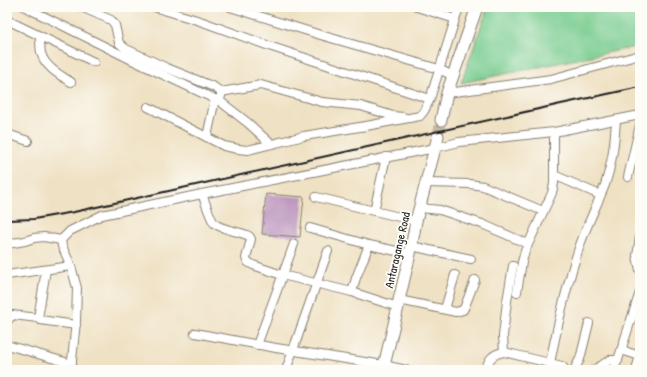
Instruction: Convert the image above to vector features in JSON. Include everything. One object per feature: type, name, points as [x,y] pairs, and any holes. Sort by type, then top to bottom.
[{"type":"street","points":[[25,7],[134,61],[218,100],[248,123],[271,144]]},
{"type":"street","points":[[81,7],[111,20],[115,25],[119,43],[126,49],[214,87],[221,92],[261,85],[322,102],[361,106],[393,116],[410,118]]},
{"type":"street","points":[[154,7],[200,21],[366,79],[430,99]]},
{"type":"street","points":[[232,7],[324,36],[439,69],[453,76]]},
{"type":"street","points":[[417,7],[455,19]]},
{"type":"street","points":[[148,107],[224,146],[248,150],[304,136],[420,116],[430,99],[459,7]]},
{"type":"street","points":[[441,120],[447,93],[477,7]]},
{"type":"street","points":[[7,20],[94,62]]},
{"type":"street","points":[[40,36],[41,53],[48,65],[54,71],[71,82]]},
{"type":"street","points":[[447,93],[551,79],[640,55]]},
{"type":"street","points":[[207,137],[221,92]]},
{"type":"street","points":[[60,240],[70,231],[102,215],[459,142],[554,132],[640,115]]},
{"type":"street","points":[[550,363],[571,271],[586,228],[605,185],[614,152],[616,120]]},
{"type":"street","points":[[628,177],[640,125]]},
{"type":"street","points":[[516,292],[525,251],[552,192],[554,182],[554,132]]},
{"type":"street","points":[[7,134],[28,141]]},
{"type":"street","name":"Antaragange Road","points":[[384,367],[411,250],[416,221],[438,136]]},
{"type":"street","points":[[374,211],[386,157]]},
{"type":"street","points":[[554,175],[600,195]]},
{"type":"street","points":[[426,183],[470,184],[483,186],[543,211]]},
{"type":"street","points":[[202,194],[215,223],[222,227],[245,233],[250,236],[246,258],[248,262],[282,275],[398,303],[445,309],[456,312],[463,310],[475,280]]},
{"type":"street","points":[[316,197],[416,221]]},
{"type":"street","points":[[420,208],[440,210],[482,224],[528,244]]},
{"type":"street","points":[[310,228],[369,245],[471,259]]},
{"type":"street","points":[[7,244],[44,237],[60,240]]},
{"type":"street","points":[[640,237],[637,256],[640,270]]},
{"type":"street","points":[[7,344],[72,367],[76,326],[77,288],[71,266],[60,240]]},
{"type":"street","points":[[257,345],[294,244]]},
{"type":"street","points":[[352,292],[369,245]]},
{"type":"street","points":[[286,370],[328,251]]},
{"type":"street","points":[[7,275],[71,266]]},
{"type":"street","points":[[504,352],[503,336],[513,266]]},
{"type":"street","points":[[38,318],[46,270]]},
{"type":"street","points":[[445,309],[455,275]]},
{"type":"street","points":[[613,370],[618,360],[640,292]]},
{"type":"street","points":[[7,321],[13,315],[38,318],[40,320],[76,326]]},
{"type":"street","points":[[574,370],[580,359],[589,323]]},
{"type":"street","points":[[196,333],[257,345],[406,370]]},
{"type":"street","points":[[620,350],[640,355],[636,370]]},
{"type":"street","points":[[485,370],[492,356],[504,352],[562,366],[565,370]]},
{"type":"street","points":[[594,370],[610,360],[618,360]]},
{"type":"green space","points":[[488,7],[640,7],[640,46],[461,83]]},
{"type":"building","points":[[266,194],[304,197],[300,237],[262,234]]},
{"type":"tunnel","points":[[438,136],[441,120]]},
{"type":"railway","points":[[7,220],[34,219],[74,212],[640,87]]}]
